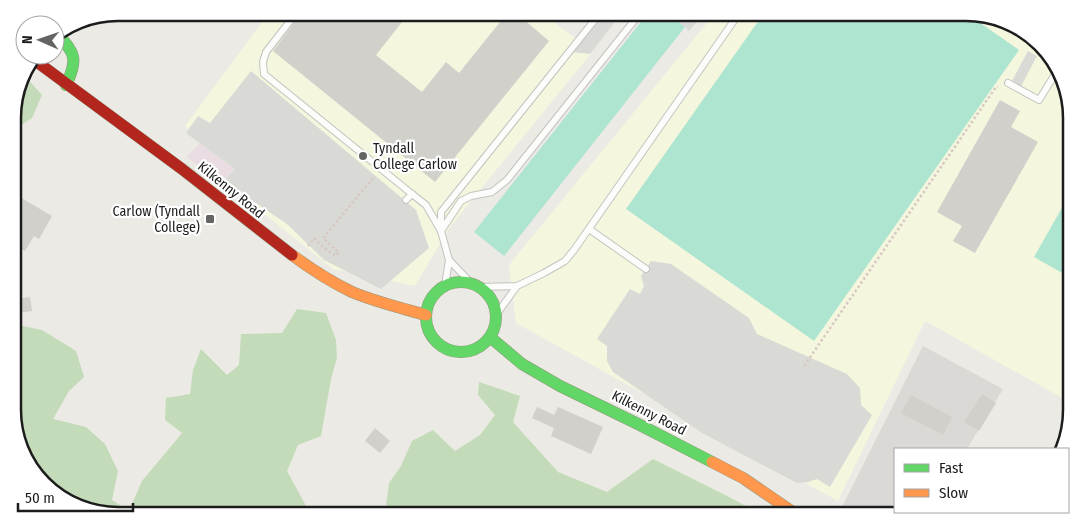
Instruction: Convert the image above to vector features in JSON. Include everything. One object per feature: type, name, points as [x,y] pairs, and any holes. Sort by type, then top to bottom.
[{"type":"main road","points":[[65,42],[72,53],[74,64],[66,85]]},
{"type":"main road","name":"Kilkenny Road","points":[[42,65],[226,203],[264,235],[297,259],[341,287],[378,302],[426,315]]},
{"type":"main road","points":[[458,282],[475,285],[485,292],[495,308],[496,315],[494,330],[490,336],[474,350],[461,352],[447,349],[435,341],[428,329],[426,315],[433,295],[445,286],[458,282]]},
{"type":"main road","name":"Kilkenny Road","points":[[490,336],[522,364],[560,386],[743,478],[785,507]]},
{"type":"lane","points":[[290,21],[266,52],[263,62],[264,74],[426,205],[442,231]]},
{"type":"lane","points":[[445,286],[449,260],[442,231],[441,212],[593,21]]},
{"type":"lane","points":[[442,231],[461,201],[471,196],[492,192],[507,180],[634,21]]},
{"type":"lane","points":[[449,260],[475,285],[517,286],[565,261],[734,21]]},
{"type":"lane","points":[[1008,83],[1039,100],[1054,76]]},
{"type":"lane","points":[[406,200],[412,194]]},
{"type":"lane","points":[[589,229],[646,268]]},
{"type":"lane","points":[[496,315],[517,286]]},
{"type":"path","points":[[804,366],[996,87],[1008,83]]},
{"type":"path","points":[[297,259],[314,238],[336,256],[339,252],[323,238],[381,169]]},
{"type":"shaded area","name":"Tyndall College Carlow","points":[[263,21],[552,21],[593,51],[450,227],[415,286],[333,269],[223,181],[235,169],[200,143],[185,126]]},
{"type":"shaded area","points":[[599,21],[616,21],[590,54],[573,52]]},
{"type":"shaded area","points":[[677,21],[697,21],[689,31]]},
{"type":"shaded area","points":[[708,21],[978,22],[1009,31],[1030,45],[1046,64],[1058,87],[1063,118],[1063,399],[925,321],[838,501],[516,323],[509,265]]},
{"type":"shaded area","points":[[1028,51],[1037,56],[1020,88],[1011,83]]},
{"type":"shaded area","points":[[251,71],[416,210],[429,248],[381,289],[324,260],[287,224],[223,181],[235,169],[186,133],[198,116],[210,123]]},
{"type":"shaded area","points":[[200,143],[235,169],[223,181],[220,182],[187,157]]},
{"type":"shaded area","points":[[651,261],[671,264],[749,318],[757,334],[847,374],[860,388],[861,405],[872,415],[830,487],[817,479],[797,483],[702,433],[613,372],[607,361],[607,346],[597,339],[630,289],[640,294],[644,286],[641,276]]},
{"type":"shaded area","points":[[923,346],[1003,389],[968,448],[894,448],[894,507],[842,507]]},
{"type":"green space","points":[[642,21],[677,21],[685,27],[504,256],[474,232]]},
{"type":"green space","points":[[758,21],[978,22],[1019,50],[814,341],[626,209]]},
{"type":"green space","points":[[29,81],[42,95],[32,118],[21,125],[22,106]]},
{"type":"green space","points":[[1063,206],[1063,273],[1034,257]]},
{"type":"green space","points":[[297,309],[326,313],[336,340],[337,358],[331,379],[321,436],[298,445],[287,471],[307,507],[131,507],[142,481],[182,433],[165,420],[166,398],[190,394],[193,370],[201,349],[227,375],[239,365],[241,334],[282,333]]},
{"type":"green space","points":[[21,326],[42,330],[76,351],[84,377],[69,391],[53,419],[86,427],[105,444],[118,471],[112,500],[123,507],[99,505],[75,497],[54,483],[45,474],[31,453],[25,435],[21,410]]},
{"type":"green space","points":[[479,382],[520,396],[513,422],[558,472],[607,492],[653,459],[748,507],[389,507],[386,505],[389,483],[401,466],[412,441],[433,430],[455,451],[480,435],[495,415],[478,395]]},
{"type":"building","name":"Tyndall College Carlow","points":[[295,21],[403,21],[376,55],[422,92],[446,62],[459,73],[501,21],[526,21],[549,41],[435,182],[273,51]]},
{"type":"building","points":[[1000,100],[1020,111],[1011,127],[1038,142],[975,253],[953,241],[962,226],[937,212]]},
{"type":"building","points":[[21,198],[52,216],[39,239],[34,236],[25,251],[21,249]]},
{"type":"building","points":[[30,297],[32,311],[21,312],[21,298]]},
{"type":"building","points":[[982,394],[996,403],[979,431],[964,422]]},
{"type":"building","points":[[911,395],[952,417],[943,435],[901,413]]},
{"type":"building","points":[[537,407],[554,415],[558,407],[603,427],[591,454],[551,436],[554,428],[532,418]]},
{"type":"building","points":[[375,428],[390,441],[380,453],[365,441]]},
{"type":"traffic: fast","points":[[65,43],[73,57],[72,69],[66,85]]},
{"type":"traffic: fast","points":[[461,282],[474,285],[486,292],[493,304],[496,317],[493,330],[486,342],[474,349],[461,352],[448,349],[436,342],[429,330],[426,317],[429,304],[436,292],[448,285],[461,282]]},
{"type":"traffic: fast","points":[[490,337],[522,364],[560,386],[712,462]]},
{"type":"traffic: slow","points":[[292,255],[321,275],[352,292],[379,302],[426,315]]},
{"type":"traffic: slow","points":[[712,462],[743,478],[785,507]]},
{"type":"traffic: jam","points":[[41,65],[182,169],[292,255]]},
{"type":"place","name":"Tyndall College Carlow","points":[[363,156]]},
{"type":"place","name":"Carlow (Tyndall College)","points":[[210,219]]}]
